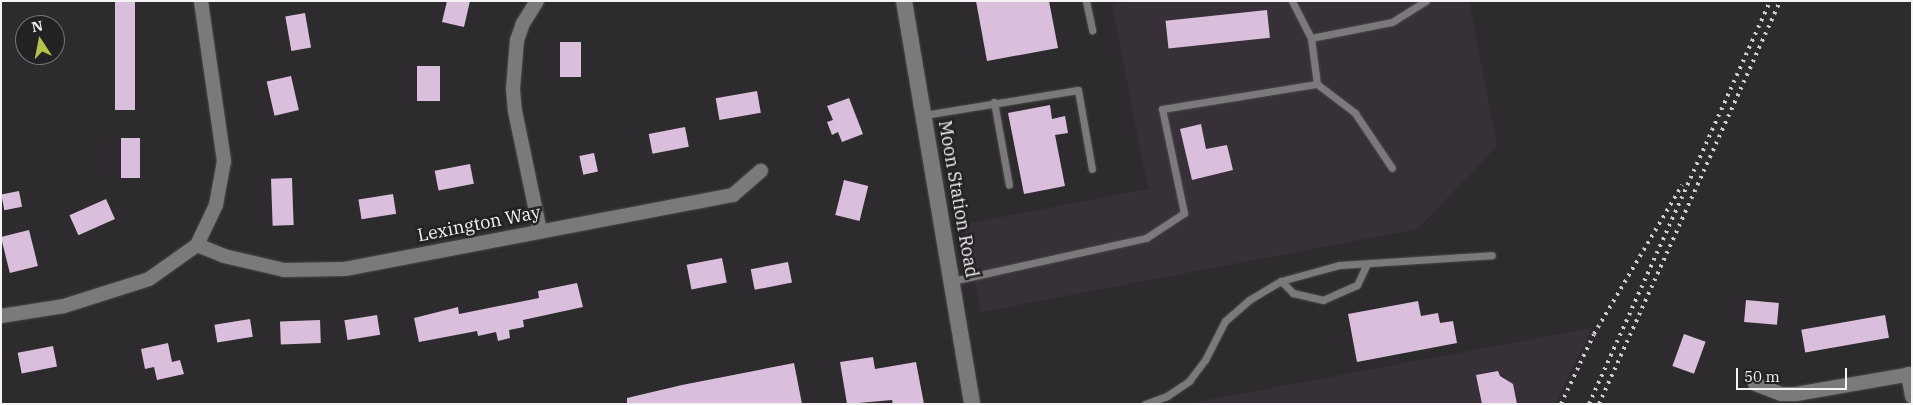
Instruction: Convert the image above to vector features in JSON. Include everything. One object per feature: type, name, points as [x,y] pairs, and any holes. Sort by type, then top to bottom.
[{"type":"street","points":[[1,316],[64,306],[149,280],[197,245],[216,205],[224,161],[201,1]]},
{"type":"street","points":[[537,1],[522,24],[517,40],[513,89],[514,111],[540,231]]},
{"type":"street","name":"Moon Station Road","points":[[904,1],[972,404]]},
{"type":"street","name":"Lexington Way","points":[[197,245],[224,256],[284,270],[345,269],[733,194],[761,171]]},
{"type":"street","points":[[1755,384],[1781,394],[1796,394],[1910,374],[1912,397]]},
{"type":"lane","points":[[1086,1],[1092,30]]},
{"type":"lane","points":[[1292,1],[1311,38],[1317,84],[1355,114],[1392,168]]},
{"type":"lane","points":[[1311,38],[1392,22],[1426,1]]},
{"type":"lane","points":[[952,281],[1146,238],[1184,213],[1162,110],[1317,84]]},
{"type":"lane","points":[[924,115],[994,102],[1078,90],[1092,168]]},
{"type":"lane","points":[[994,102],[1009,185]]},
{"type":"lane","points":[[1145,404],[1167,396],[1189,381],[1229,317],[1249,300],[1281,282],[1325,268],[1492,255]]},
{"type":"lane","points":[[1281,282],[1293,293],[1323,300],[1357,285],[1367,264]]},
{"type":"shaded area","points":[[1129,1],[1469,1],[1497,146],[1418,229],[981,312],[964,224],[1148,189],[1112,4]]},
{"type":"shaded area","points":[[1592,328],[1555,404],[1186,404]]},
{"type":"building","points":[[115,1],[135,1],[135,110],[115,110]]},
{"type":"building","points":[[447,1],[470,1],[464,27],[442,22]]},
{"type":"building","points":[[976,1],[1049,1],[1058,48],[987,61]]},
{"type":"building","points":[[1267,10],[1270,38],[1168,49],[1166,21]]},
{"type":"building","points":[[305,13],[311,47],[291,51],[285,16]]},
{"type":"building","points":[[560,42],[581,42],[581,77],[560,77]]},
{"type":"building","points":[[417,66],[440,66],[440,101],[417,101]]},
{"type":"building","points":[[291,76],[299,110],[275,116],[267,82]]},
{"type":"building","points":[[757,91],[761,113],[719,120],[716,98]]},
{"type":"building","points":[[849,98],[863,134],[842,142],[838,132],[832,135],[827,122],[833,120],[827,106]]},
{"type":"building","points":[[1050,105],[1052,119],[1065,116],[1068,133],[1055,135],[1065,186],[1024,194],[1008,113]]},
{"type":"building","points":[[1201,124],[1206,149],[1227,145],[1233,170],[1192,180],[1180,129]]},
{"type":"building","points":[[685,127],[689,147],[652,154],[649,134]]},
{"type":"building","points":[[121,138],[140,138],[140,178],[121,178]]},
{"type":"building","points":[[594,153],[598,172],[583,175],[579,156]]},
{"type":"building","points":[[470,164],[474,184],[438,191],[435,171]]},
{"type":"building","points":[[292,178],[294,225],[273,226],[271,179]]},
{"type":"building","points":[[844,180],[868,186],[860,221],[835,215]]},
{"type":"building","points":[[19,191],[22,207],[4,210],[1,194]]},
{"type":"building","points":[[393,194],[396,214],[362,219],[358,199]]},
{"type":"building","points":[[106,199],[115,219],[78,235],[69,215]]},
{"type":"building","points":[[29,230],[38,266],[10,273],[1,237]]},
{"type":"building","points":[[722,258],[727,283],[691,289],[687,265]]},
{"type":"building","points":[[788,262],[792,283],[755,290],[751,269]]},
{"type":"building","points":[[577,283],[583,307],[523,320],[524,327],[509,330],[510,338],[498,341],[496,332],[478,336],[477,331],[419,342],[414,318],[458,307],[459,314],[539,298],[538,291]]},
{"type":"building","points":[[1746,300],[1779,303],[1777,325],[1744,322]]},
{"type":"building","points":[[1418,301],[1421,316],[1438,313],[1440,323],[1453,321],[1457,343],[1357,362],[1348,314]]},
{"type":"building","points":[[377,315],[380,335],[348,340],[344,320]]},
{"type":"building","points":[[1885,315],[1889,338],[1805,352],[1801,330]]},
{"type":"building","points":[[250,319],[253,337],[217,342],[214,325]]},
{"type":"building","points":[[320,320],[321,343],[281,344],[280,321]]},
{"type":"building","points":[[1684,334],[1706,342],[1694,374],[1672,366]]},
{"type":"building","points":[[168,343],[172,362],[180,360],[184,374],[157,380],[154,367],[145,369],[141,349]]},
{"type":"building","points":[[53,346],[57,367],[22,373],[18,353]]},
{"type":"building","points":[[873,357],[875,369],[916,362],[924,404],[893,404],[892,400],[847,404],[840,362]]},
{"type":"building","points":[[794,363],[802,404],[627,404],[627,398]]},
{"type":"building","points":[[1498,371],[1500,376],[1513,384],[1517,404],[1482,404],[1476,375]]},
{"type":"railway","points":[[1589,404],[1770,1]]},
{"type":"railway","points":[[1599,404],[1780,1]]},
{"type":"railway","points":[[1561,404],[1594,334],[1682,185]]}]
